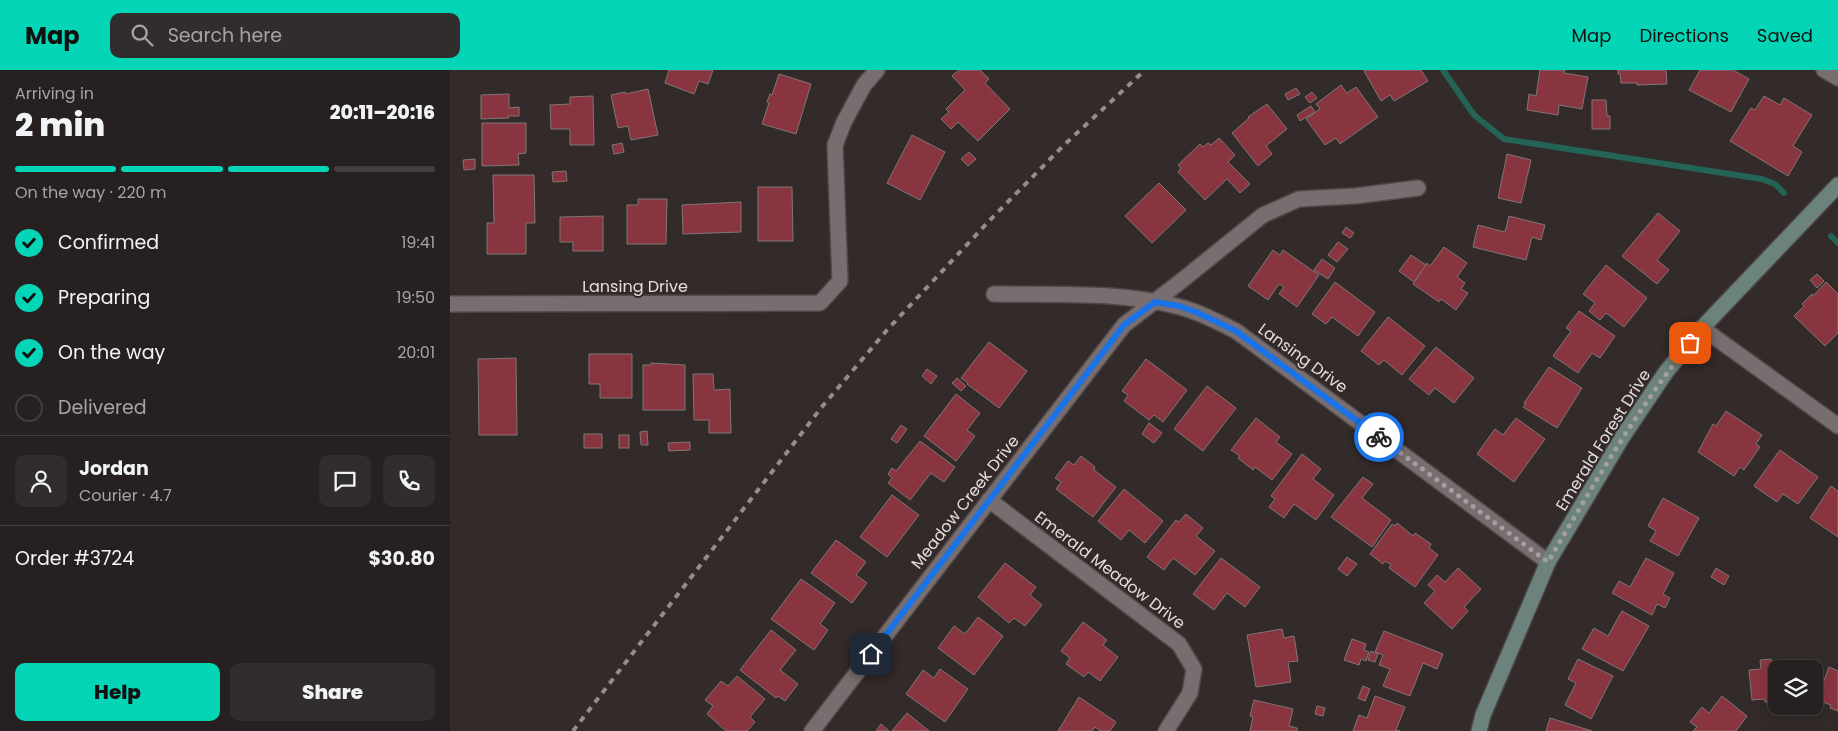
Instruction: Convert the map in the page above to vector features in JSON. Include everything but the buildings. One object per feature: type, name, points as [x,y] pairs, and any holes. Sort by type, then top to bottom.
[{"type":"street","name":"Lansing Drive","points":[[450,304],[820,303],[840,282],[835,145],[844,122],[864,85],[878,70]]},
{"type":"street","points":[[1824,70],[1838,78]]},
{"type":"street","name":"Emerald Forest Drive","points":[[1479,731],[1483,715],[1548,562],[1623,436],[1666,372],[1702,328],[1838,185]]},
{"type":"street","name":"Meadow Creek Drive","points":[[812,731],[1124,325],[1263,215],[1299,199],[1355,196],[1418,188]]},
{"type":"street","name":"Lansing Drive","points":[[994,294],[1132,297],[1179,306],[1236,331],[1548,562]]},
{"type":"street","points":[[1702,328],[1838,426]]},
{"type":"street","name":"Emerald Meadow Drive","points":[[989,500],[1180,644],[1194,668],[1190,693],[1166,731]]},
{"type":"waterway","points":[[1443,70],[1474,115],[1504,139],[1762,179],[1775,184],[1784,193]]},
{"type":"waterway","points":[[1831,236],[1838,243]]},
{"type":"railway","points":[[573,731],[821,408],[887,330],[991,219],[1063,146],[1145,70]]},
{"type":"way so far","points":[[1379,437],[1548,562],[1623,436],[1666,372],[1690,343]]},
{"type":"route","points":[[871,654],[1124,325],[1155,302],[1179,306],[1196,312],[1236,331],[1379,437]]}]
